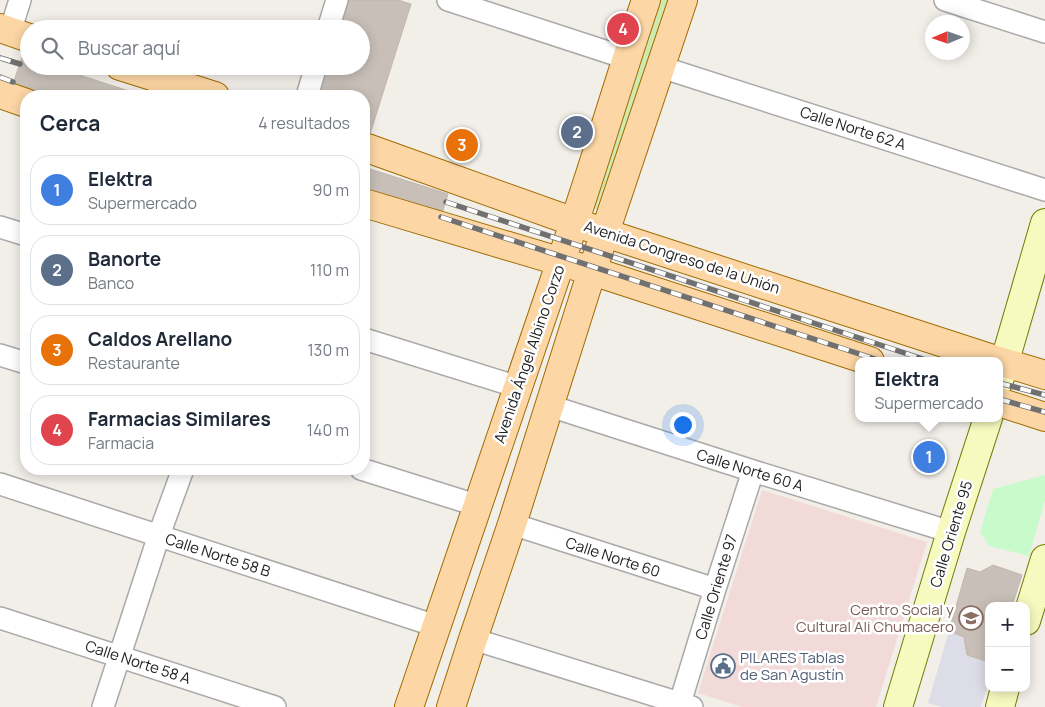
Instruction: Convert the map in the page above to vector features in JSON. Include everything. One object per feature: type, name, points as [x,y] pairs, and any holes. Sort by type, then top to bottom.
[{"type":"main road","name":"Avenida Ángel Albino Corzo","points":[[409,707],[575,222],[646,0]]},
{"type":"main road","points":[[451,707],[512,524],[592,271],[683,0]]},
{"type":"main road","points":[[148,75],[196,90]]},
{"type":"main road","points":[[0,94],[20,100]]},
{"type":"main road","name":"Avenida Congreso de la Unión","points":[[370,149],[605,233],[973,357]]},
{"type":"main road","points":[[370,205],[592,271],[858,357]]},
{"type":"main road","name":"Avenida Congreso de la Unión","points":[[1003,367],[1045,375]]},
{"type":"main road","points":[[1003,403],[1045,417]]},
{"type":"street","points":[[13,32],[20,0]]},
{"type":"street","points":[[331,20],[337,0]]},
{"type":"street","points":[[448,0],[626,58]]},
{"type":"street","points":[[945,0],[1045,32]]},
{"type":"street","name":"Calle Norte 62 A","points":[[661,67],[1045,190]]},
{"type":"street","points":[[309,90],[313,75]]},
{"type":"street","points":[[1003,357],[1045,223]]},
{"type":"street","points":[[0,227],[20,233]]},
{"type":"street","points":[[370,341],[518,387]]},
{"type":"street","points":[[0,355],[20,361]]},
{"type":"street","name":"Calle Norte 60 A","points":[[550,406],[951,532]]},
{"type":"street","name":"Calle Oriente 95","points":[[898,707],[987,422]]},
{"type":"street","name":"Calle Oriente 97","points":[[686,705],[714,589],[753,471]]},
{"type":"street","points":[[370,472],[478,506]]},
{"type":"street","points":[[103,707],[181,475]]},
{"type":"street","name":"Calle Norte 58 B","points":[[0,484],[436,626]]},
{"type":"street","name":"Calle Norte 60","points":[[512,524],[714,589]]},
{"type":"street","points":[[1030,612],[1041,589],[1045,559]]},
{"type":"street","name":"Calle Norte 58 A","points":[[0,618],[275,707]]},
{"type":"street","points":[[473,639],[686,705]]},
{"type":"street","points":[[1000,707],[1004,692]]},
{"type":"shaded area","points":[[762,490],[927,542],[876,707],[742,707],[698,693]]},
{"type":"shaded area","points":[[949,631],[964,637],[967,655],[985,661],[986,692],[981,707],[942,707],[928,703]]},
{"type":"green space","points":[[660,0],[678,0],[602,212],[592,208],[589,204]]},
{"type":"green space","points":[[1045,475],[1045,500],[1029,556],[989,546],[980,532],[993,489]]},
{"type":"building","points":[[349,0],[398,0],[411,4],[370,134],[370,90],[320,90],[325,75],[370,75],[370,20],[343,20]]},
{"type":"building","points":[[20,63],[20,75],[80,75],[126,90],[20,90],[20,93],[11,90]]},
{"type":"building","points":[[370,169],[448,194],[439,223],[370,202]]},
{"type":"building","name":"Centro Social y Cultural Ali Chumacero","points":[[993,565],[1022,575],[1013,602],[985,602],[985,661],[967,655],[964,637],[949,631],[967,568],[980,572]]},
{"type":"railway","points":[[0,58],[20,64]]},
{"type":"railway","points":[[0,77],[13,82]]},
{"type":"railway","points":[[446,202],[917,357]]},
{"type":"railway","points":[[441,217],[869,357]]},
{"type":"railway","points":[[1003,384],[1045,395]]},
{"type":"railway","points":[[1003,400],[1045,412]]},
{"type":"place","name":"Farmacias Similares","points":[[623,29]]},
{"type":"place","name":"Banorte","points":[[577,132]]},
{"type":"place","name":"Caldos Arellano","points":[[462,145]]},
{"type":"place","name":"Elektra","points":[[929,457]]},
{"type":"place","name":"Centro Social y Cultural Ali Chumacero","points":[[971,618]]},
{"type":"place","name":"PILARES Tablas de San Agustín","points":[[723,666]]}]
